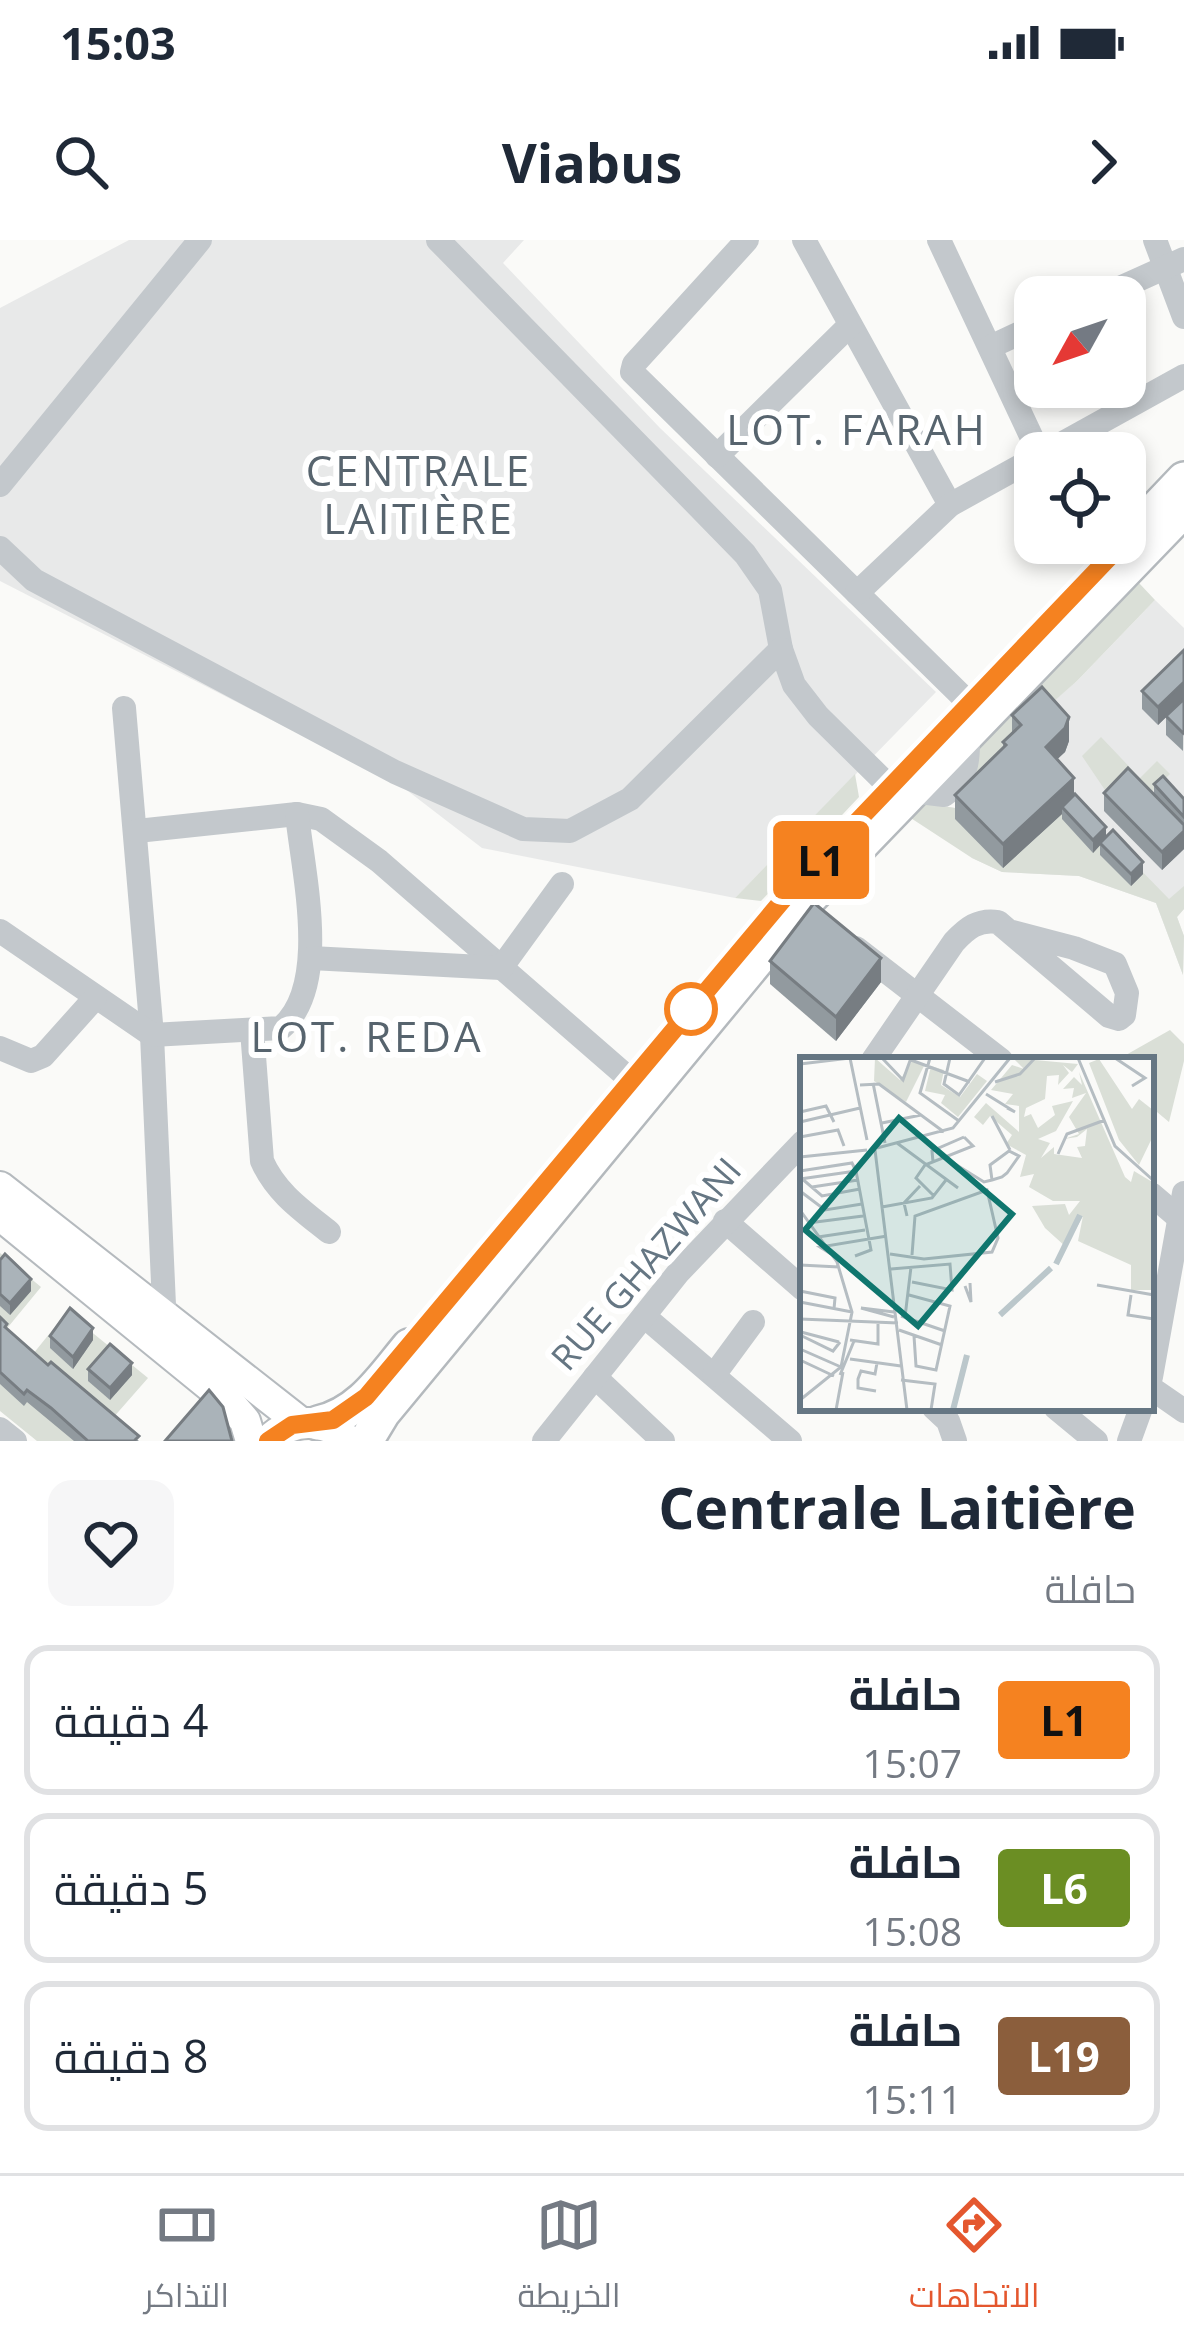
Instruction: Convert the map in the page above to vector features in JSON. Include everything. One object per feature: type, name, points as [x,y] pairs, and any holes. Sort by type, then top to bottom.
[{"type":"highway","points":[[1146,519],[1184,479]]},
{"type":"highway","points":[[310,1423],[333,1420],[366,1397],[639,1087],[810,913],[901,790],[1184,510]]},
{"type":"highway","points":[[969,719],[1105,564]]},
{"type":"highway","points":[[366,1441],[383,1413],[639,1087]]},
{"type":"main road","points":[[0,1186],[165,1329],[218,1408],[244,1421],[251,1441]]},
{"type":"main road","points":[[0,1215],[165,1329],[310,1423],[330,1427],[348,1441]]},
{"type":"main road","points":[[268,1441],[283,1429],[310,1423]]},
{"type":"street","points":[[0,485],[200,240]]},
{"type":"street","points":[[438,240],[745,554],[770,590],[794,685],[818,716],[901,790]]},
{"type":"street","points":[[747,240],[634,364],[632,373],[857,593],[969,719]]},
{"type":"street","points":[[804,240],[950,505]]},
{"type":"street","points":[[1155,240],[1178,261]]},
{"type":"street","points":[[1178,240],[1184,317]]},
{"type":"street","points":[[945,242],[1029,432]]},
{"type":"street","points":[[1146,276],[1178,261]]},
{"type":"street","points":[[717,456],[850,325]]},
{"type":"street","points":[[990,346],[1014,335]]},
{"type":"street","points":[[1082,432],[1184,376]]},
{"type":"street","points":[[857,593],[950,505],[1014,469]]},
{"type":"street","points":[[0,548],[34,580],[395,772],[523,830],[570,831],[630,799],[782,649]]},
{"type":"street","points":[[124,708],[152,1035],[165,1329]]},
{"type":"street","points":[[137,831],[298,814],[321,819],[639,1087]]},
{"type":"street","points":[[0,931],[152,1035],[281,1028],[304,997],[311,958],[298,814]]},
{"type":"street","points":[[501,968],[562,884]]},
{"type":"street","points":[[810,913],[997,1057]]},
{"type":"street","points":[[875,1057],[965,930],[987,920],[998,922],[1114,1019],[1127,1008],[1127,993],[1115,964],[1009,931]]},
{"type":"street","points":[[311,958],[501,968]]},
{"type":"street","points":[[0,1048],[31,1061],[43,1056],[95,998]]},
{"type":"street","points":[[252,1030],[262,1161],[286,1197],[329,1232]]},
{"type":"street","name":"RUE GHAZWANI","points":[[548,1439],[725,1221],[799,1154]]},
{"type":"street","points":[[1154,1196],[1182,1212],[1156,1321]]},
{"type":"street","points":[[725,1221],[800,1286]]},
{"type":"street","points":[[644,1316],[790,1441]]},
{"type":"street","points":[[714,1376],[753,1322]]},
{"type":"street","points":[[595,1376],[663,1441]]},
{"type":"street","points":[[1154,1390],[1184,1411]]},
{"type":"street","points":[[1060,1411],[1096,1441]]},
{"type":"street","points":[[1130,1441],[1140,1411]]},
{"type":"street","points":[[928,1441],[946,1423]]},
{"type":"street","points":[[0,1429],[15,1441]]},
{"type":"shaded area","name":"CENTRALE LAITIÈRE","points":[[129,240],[524,240],[503,263],[660,428],[936,692],[735,898],[482,848],[378,768],[289,729],[0,581],[0,308]]},
{"type":"shaded area","points":[[1139,583],[1155,600],[1077,681],[1012,738],[1169,899],[1184,886],[1184,909],[1177,917],[1184,936],[1183,975],[1156,903],[1079,876],[1002,872],[900,811],[916,802],[955,808],[975,786],[981,729],[1071,653]]},
{"type":"shaded area","points":[[1155,600],[1184,628],[1184,909],[1177,917],[1184,936],[1183,975],[1156,903],[1079,876],[1002,872],[972,858],[944,806],[955,808],[975,787],[978,765],[1077,681]]},
{"type":"shaded area","points":[[1101,737],[1140,778],[1157,761],[1170,774],[1142,801],[1114,781],[1105,790],[1082,756]]},
{"type":"shaded area","points":[[855,774],[859,797],[761,901],[735,898]]},
{"type":"shaded area","points":[[1170,1030],[1184,1044],[1169,1122],[1154,1110],[1154,1057],[1122,1057]]},
{"type":"shaded area","points":[[0,1253],[41,1287],[4,1332],[33,1354],[67,1312],[148,1378],[112,1419],[135,1441],[37,1441],[0,1411]]},
{"type":"building","points":[[1184,650],[1184,682],[1158,707],[1142,691]]},
{"type":"building","points":[[1042,687],[1069,717],[1046,747],[1074,778],[1003,844],[955,795],[1006,745],[1003,742],[1021,725],[1012,715]]},
{"type":"building","points":[[1184,699],[1184,731],[1183,733],[1166,716]]},
{"type":"building","points":[[1128,768],[1184,825],[1184,831],[1162,852],[1104,793]]},
{"type":"building","points":[[1163,776],[1184,799],[1184,817],[1154,784]]},
{"type":"building","points":[[1075,794],[1106,827],[1093,840],[1062,807]]},
{"type":"building","points":[[1113,830],[1143,862],[1131,874],[1100,843]]},
{"type":"building","points":[[814,903],[881,958],[836,1017],[770,961]]},
{"type":"building","points":[[5,1254],[31,1279],[10,1303],[0,1294],[0,1260]]},
{"type":"building","points":[[70,1308],[93,1328],[73,1357],[50,1336]]},
{"type":"building","points":[[0,1317],[48,1365],[51,1362],[139,1436],[134,1441],[88,1441],[27,1390],[24,1394],[0,1372]]},
{"type":"building","points":[[110,1344],[132,1363],[110,1388],[88,1369]]},
{"type":"building","points":[[209,1390],[223,1407],[232,1441],[165,1441]]},
{"type":"bus line","name":"L1","points":[[268,1441],[292,1425],[333,1420],[366,1397],[787,895],[1103,564]]},
{"type":"district","name":"LOT. FARAH","points":[[857,430]]},
{"type":"district","name":"CENTRALE LAITIÈRE","points":[[419,495]]},
{"type":"district","name":"LOT. REDA","points":[[367,1037]]}]
